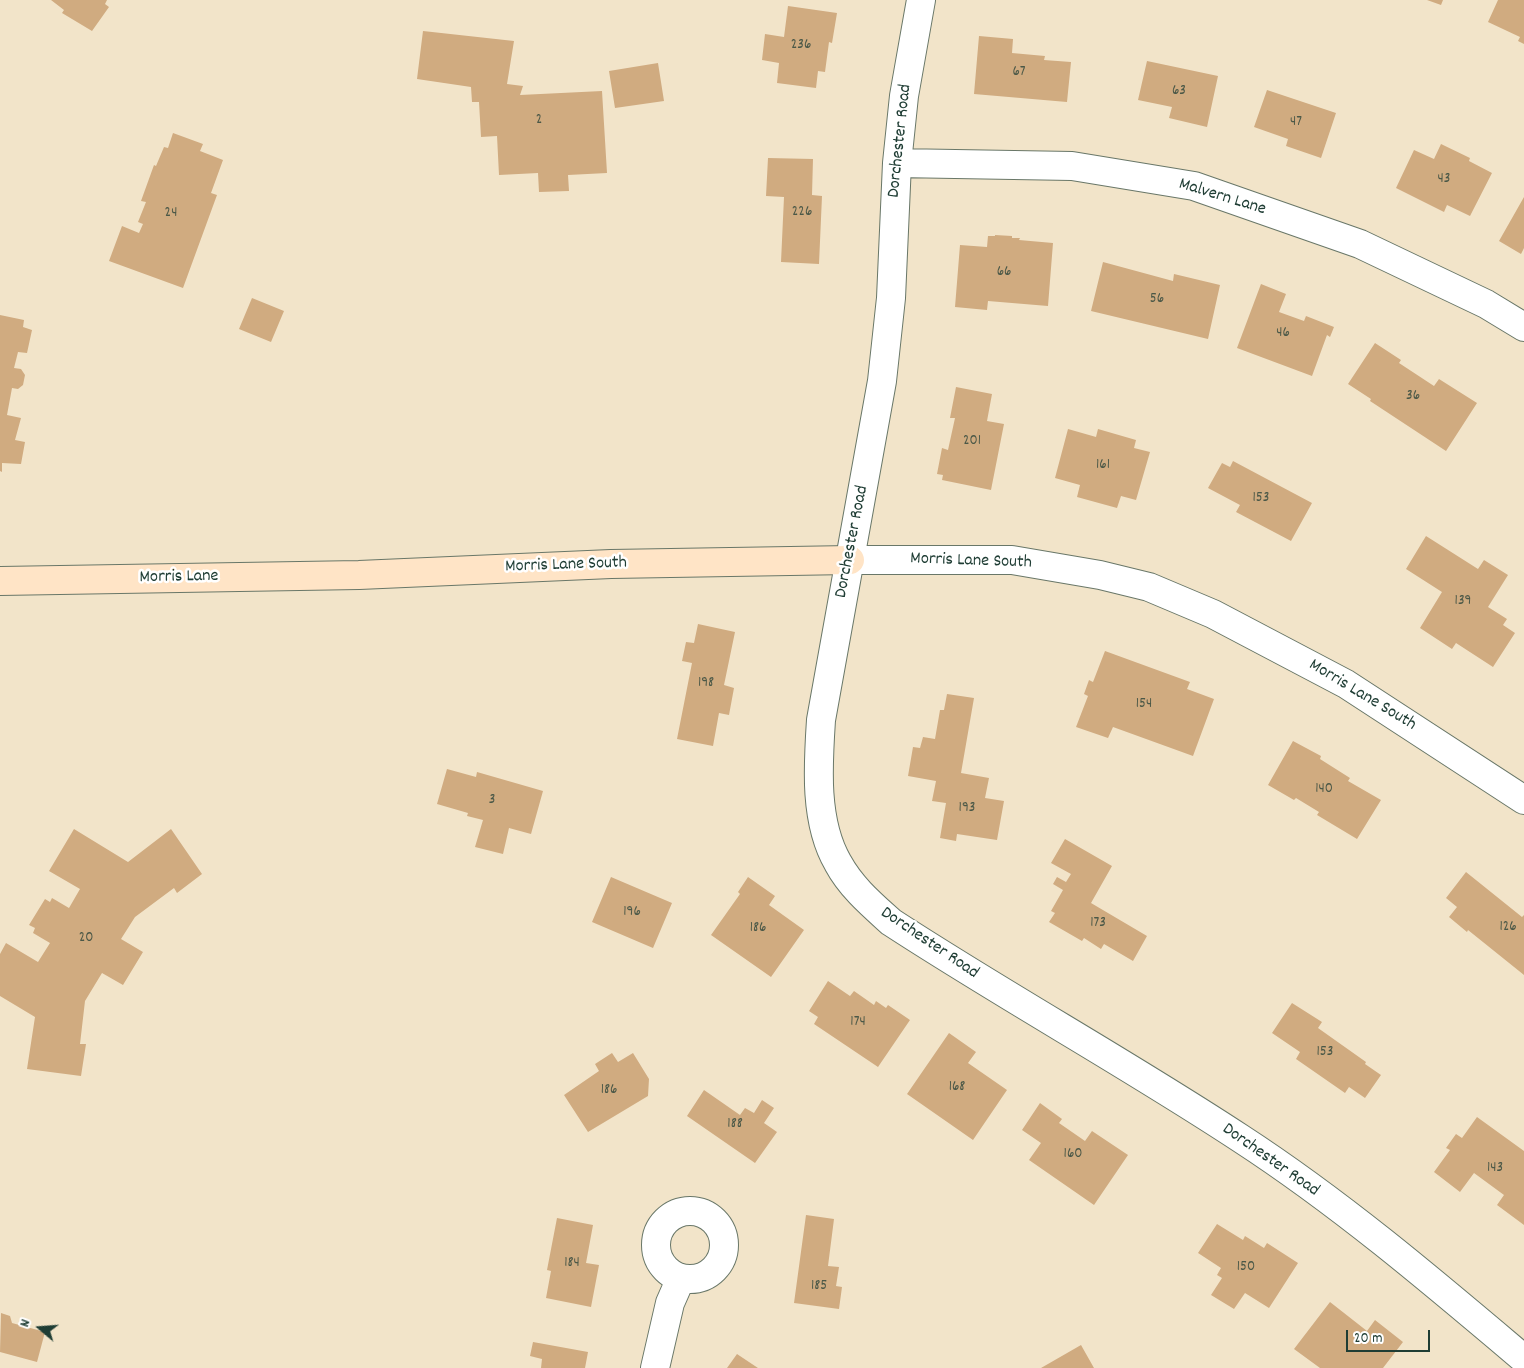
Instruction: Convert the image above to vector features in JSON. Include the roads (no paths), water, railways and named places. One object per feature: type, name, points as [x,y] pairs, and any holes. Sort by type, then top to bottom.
[{"type":"street","name":"Dorchester Road","points":[[921,0],[904,96],[897,163],[891,298],[882,381],[821,720],[818,772],[827,832],[837,861],[854,887],[891,922],[1240,1138],[1305,1183],[1451,1298],[1524,1359]]},
{"type":"street","name":"Malvern Lane","points":[[897,163],[1072,166],[1194,186],[1360,244],[1486,304],[1524,327]]},
{"type":"street","name":"Morris Lane South","points":[[359,575],[611,564],[850,560],[1012,560],[1100,575],[1149,587],[1213,614],[1346,684],[1524,800]]},
{"type":"street","name":"Morris Lane","points":[[0,581],[359,575]]},
{"type":"street","points":[[656,1368],[670,1303],[681,1278]]}]
